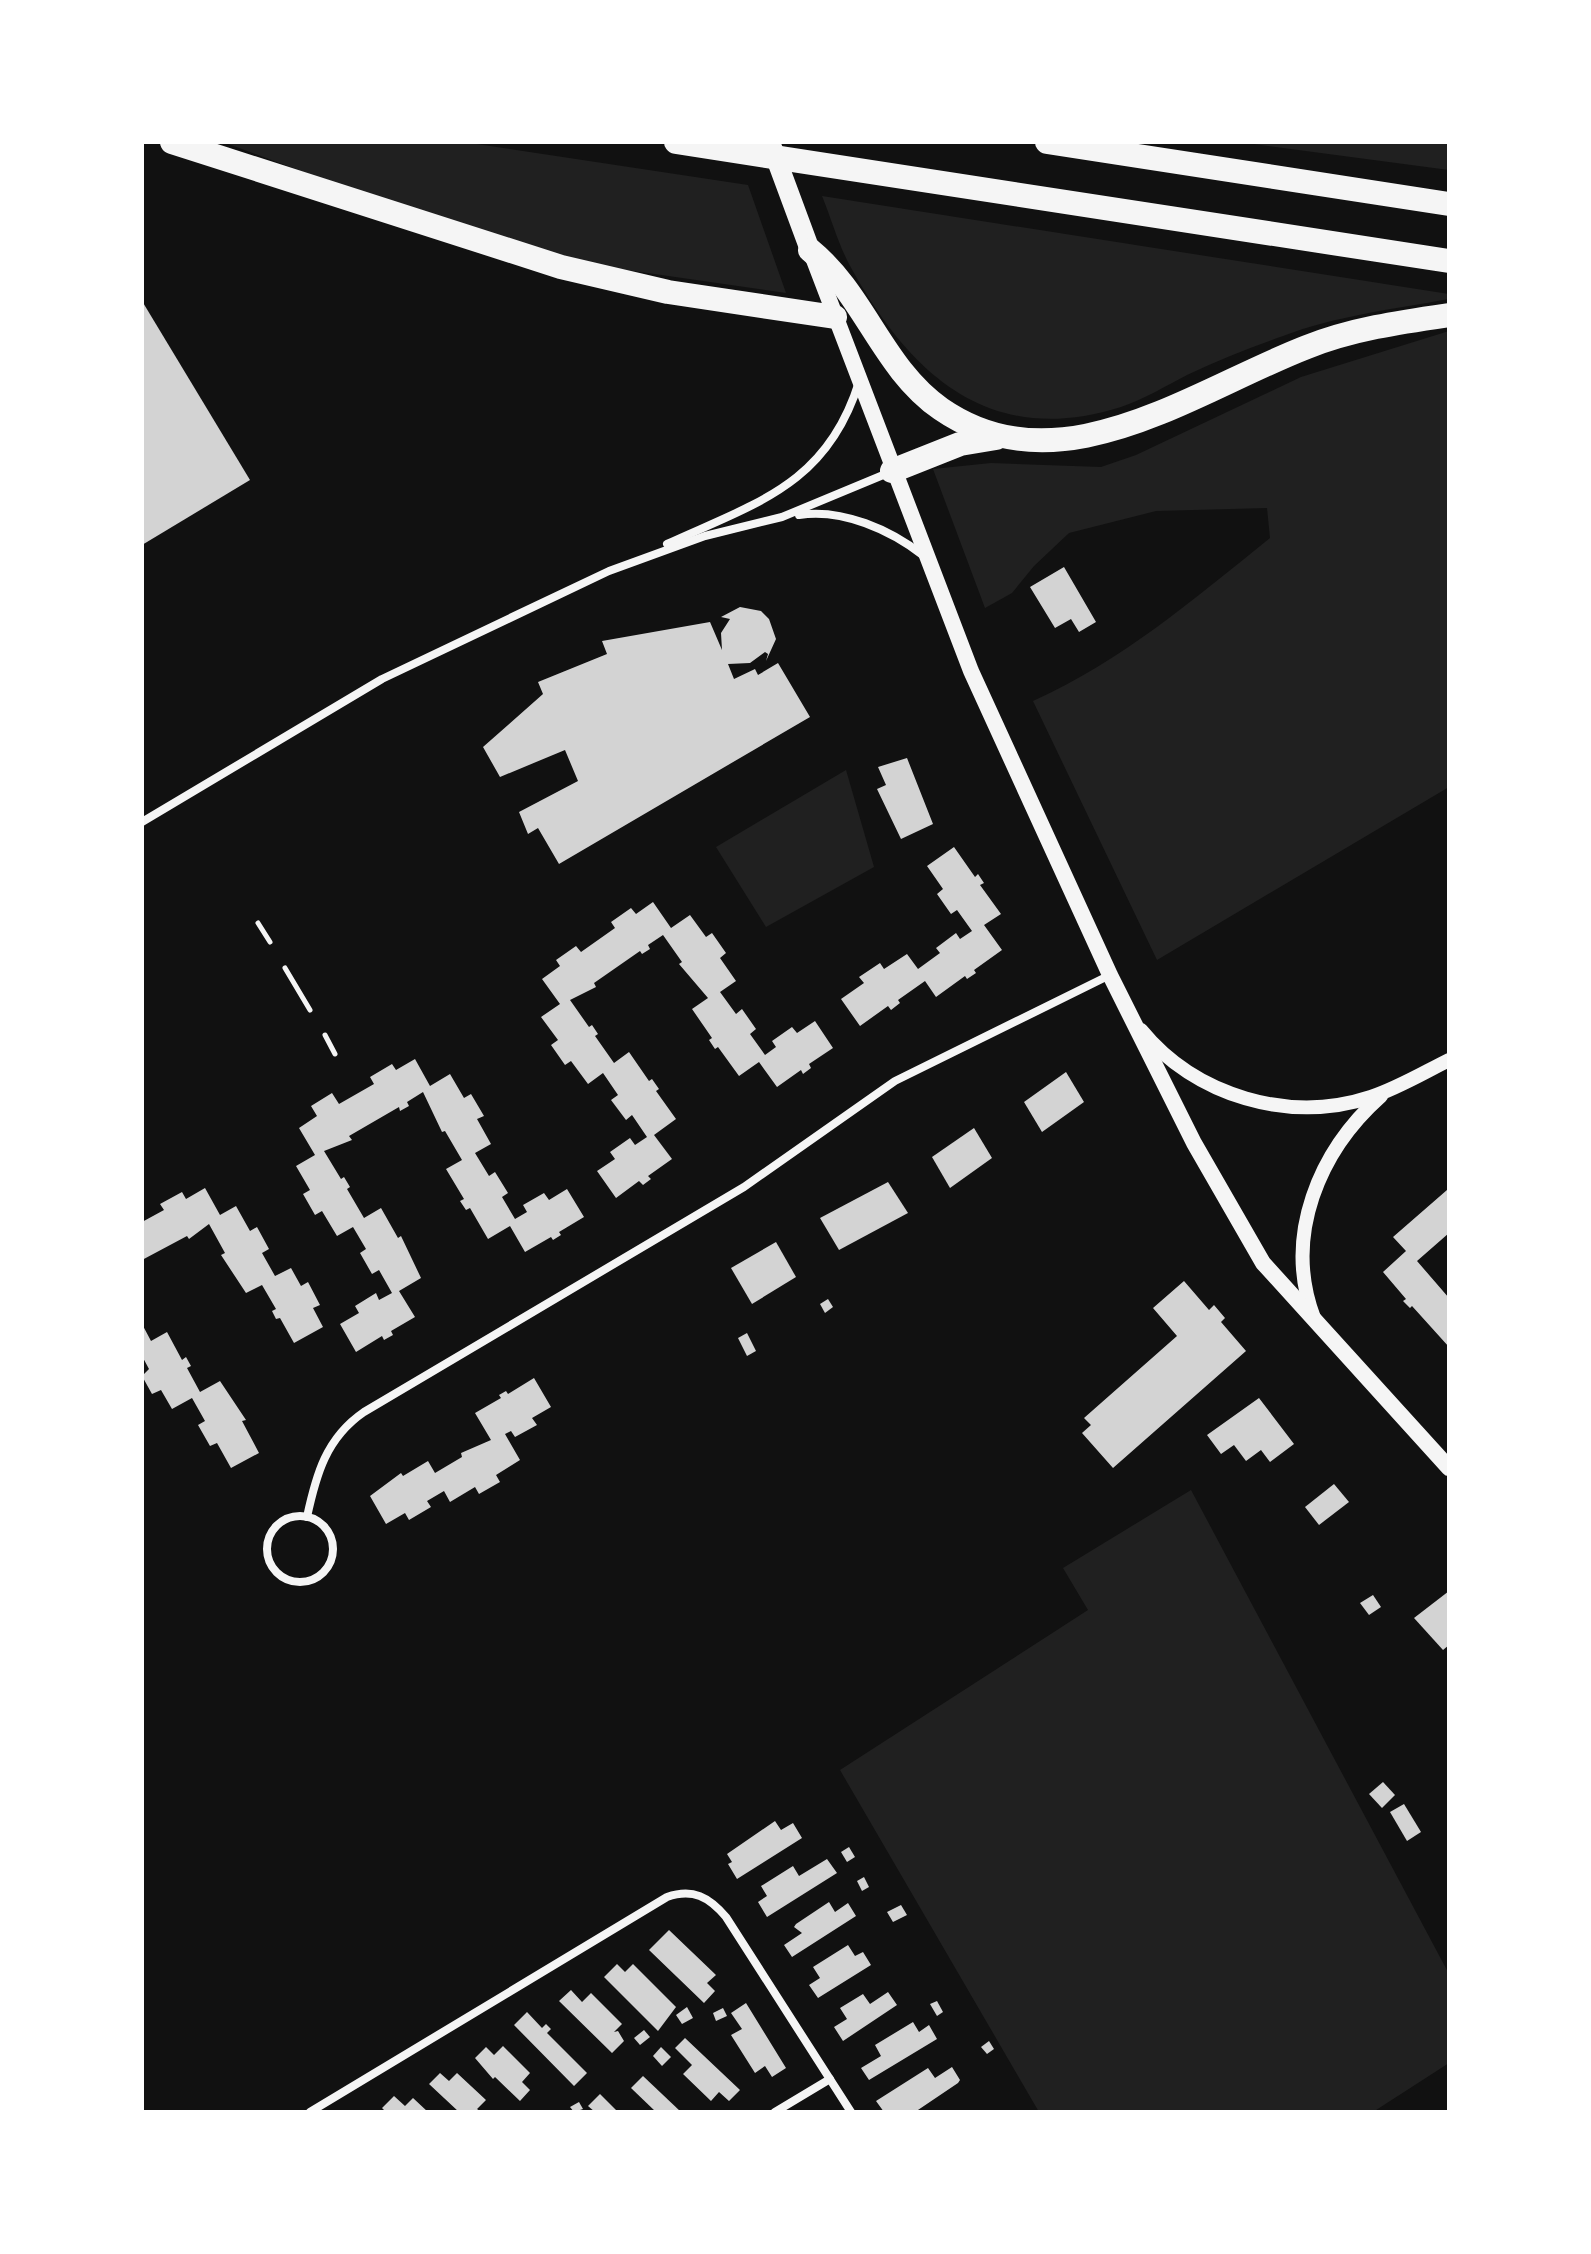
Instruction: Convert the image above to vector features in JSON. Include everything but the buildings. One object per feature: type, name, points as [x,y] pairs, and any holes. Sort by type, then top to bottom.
[{"type":"highway","points":[[172,142],[575,270],[692,296],[835,317]]},
{"type":"highway","points":[[676,142],[1449,261]]},
{"type":"highway","points":[[1047,142],[1449,204]]},
{"type":"highway","points":[[810,250],[849,291],[892,360],[919,391],[962,422],[1005,437]]},
{"type":"highway","points":[[892,471],[960,444],[1005,437],[1057,441],[1109,431],[1329,339],[1449,315]]},
{"type":"main road","points":[[770,142],[924,556],[990,715],[1110,975],[1194,1143],[1251,1247],[1449,1468]]},
{"type":"street","points":[[142,822],[382,679],[756,503],[796,480],[810,468],[841,426],[859,381]]},
{"type":"street","points":[[782,517],[892,471]]},
{"type":"street","points":[[609,571],[705,536],[807,513],[859,522],[889,534],[924,556]]},
{"type":"street","points":[[307,1517],[326,1453],[342,1430],[361,1414],[744,1187],[895,1081],[1110,975]]},
{"type":"street","points":[[1131,1017],[1156,1047],[1183,1069],[1213,1087],[1247,1100],[1281,1106],[1322,1106],[1357,1101],[1387,1091],[1449,1060]]},
{"type":"street","points":[[1316,1322],[1305,1289],[1303,1252],[1305,1223],[1317,1182],[1341,1140],[1387,1091]]},
{"type":"street","points":[[307,1517],[326,1529],[332,1552],[329,1563],[317,1577],[294,1581],[274,1569],[267,1552],[268,1541],[282,1522],[307,1517]]},
{"type":"street","points":[[310,2112],[667,1897],[692,1893],[714,1903],[851,2112]]},
{"type":"street","points":[[775,2112],[830,2079]]},
{"type":"path","points":[[258,923],[270,942]]},
{"type":"path","points":[[285,968],[310,1010]]},
{"type":"path","points":[[325,1035],[335,1054]]},
{"type":"shaded area","points":[[223,142],[463,142],[748,185],[786,293],[578,263],[331,182]]},
{"type":"shaded area","points":[[1242,142],[1449,142],[1449,170],[1254,144]]},
{"type":"shaded area","points":[[822,196],[1449,294],[1449,299],[1303,329],[1210,364],[1121,407],[1074,417],[1031,418],[993,409],[958,392],[927,369],[898,339],[849,264]]},
{"type":"shaded area","points":[[1449,331],[1449,787],[1157,960],[1033,701],[1127,648],[1270,538],[1267,508],[1156,511],[1069,533],[1034,566],[1012,593],[985,608],[933,469],[991,463],[1101,467],[1136,455],[1301,377]]},
{"type":"shaded area","points":[[846,770],[874,867],[766,927],[716,847]]},
{"type":"shaded area","points":[[1191,1490],[1449,1974],[1449,2063],[1373,2112],[1039,2112],[840,1770],[1088,1610],[1063,1568]]}]
